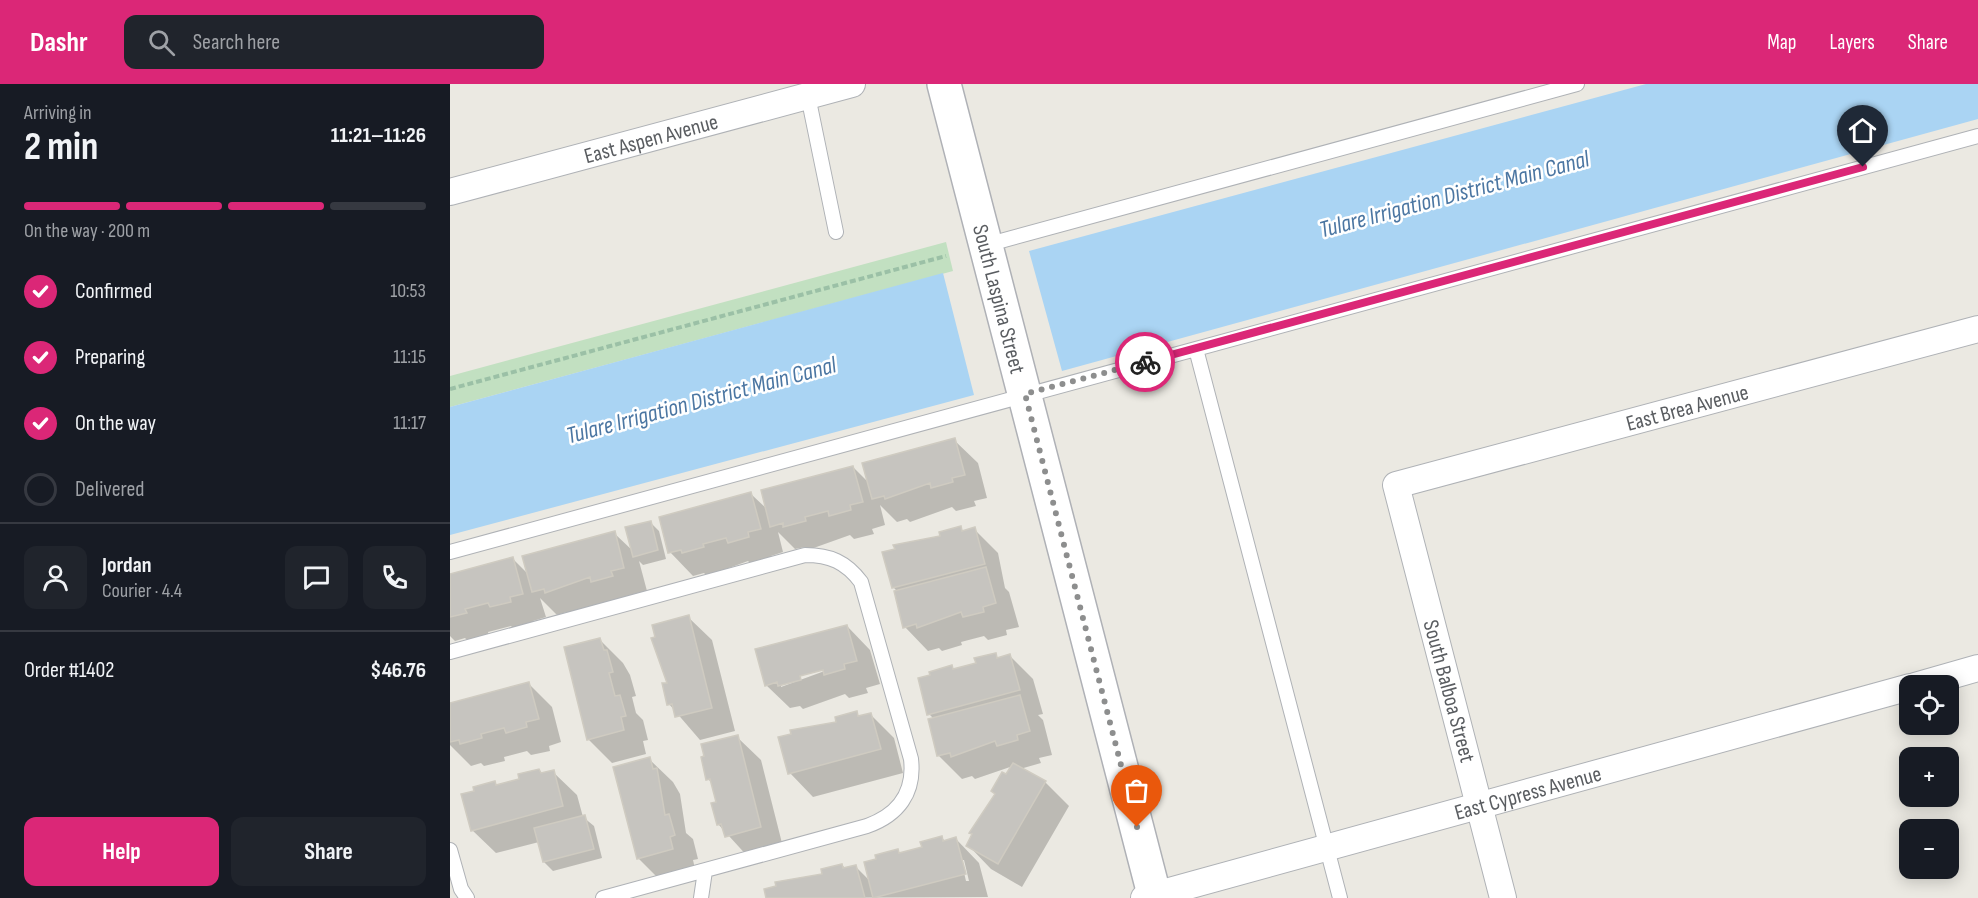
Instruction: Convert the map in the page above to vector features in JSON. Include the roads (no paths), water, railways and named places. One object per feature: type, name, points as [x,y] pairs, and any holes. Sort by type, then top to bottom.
[{"type":"street","name":"East Aspen Avenue","points":[[450,192],[852,84]]},
{"type":"street","name":"South Laspina Street","points":[[944,84],[1016,355],[1151,897]]},
{"type":"street","name":"East Brea Avenue","points":[[1396,484],[1978,328]]},
{"type":"street","name":"South Balboa Street","points":[[1396,484],[1503,898]]},
{"type":"street","points":[[1954,675],[1978,668]]},
{"type":"street","name":"East Cypress Avenue","points":[[1151,897],[1899,690]]},
{"type":"lane","points":[[986,245],[1577,84]]},
{"type":"lane","points":[[808,96],[836,232]]},
{"type":"lane","points":[[450,552],[1978,136]]},
{"type":"lane","points":[[1196,349],[1340,898]]},
{"type":"lane","points":[[450,652],[805,555],[834,558],[854,572],[866,592],[909,746],[912,770],[904,801],[890,816],[878,822],[705,871],[649,893],[603,898]]},
{"type":"lane","points":[[450,850],[461,890],[467,898]]},
{"type":"lane","points":[[701,898],[705,871]]},
{"type":"water","name":"Tulare Irrigation District Main Canal","points":[[1646,84],[1978,84],[1978,119],[1062,371],[1029,251]]},
{"type":"water","name":"Tulare Irrigation District Main Canal","points":[[943,273],[974,395],[450,535],[450,407]]}]
